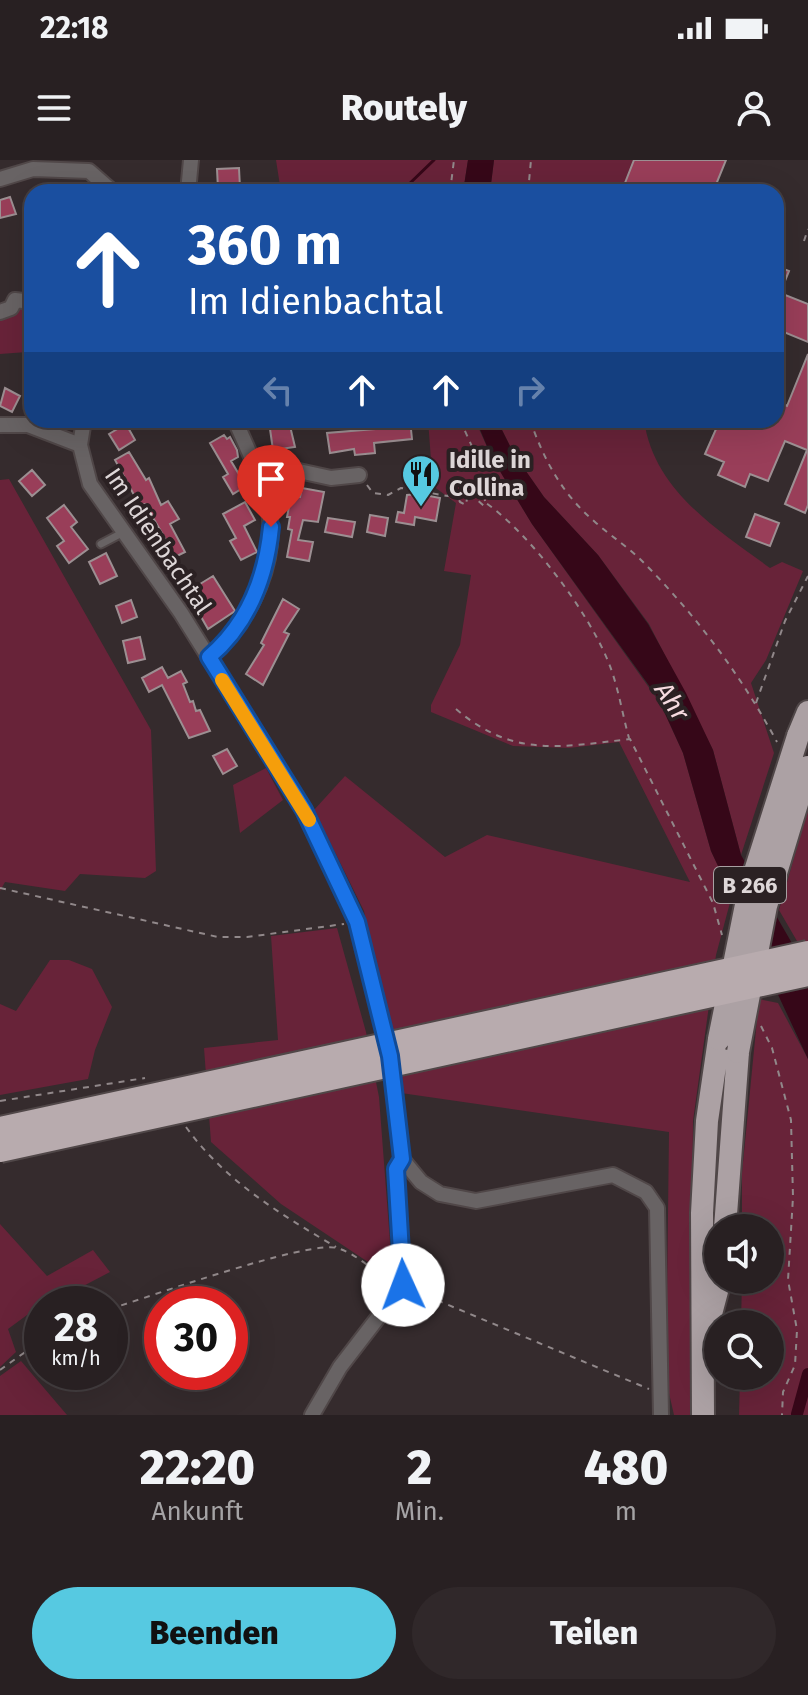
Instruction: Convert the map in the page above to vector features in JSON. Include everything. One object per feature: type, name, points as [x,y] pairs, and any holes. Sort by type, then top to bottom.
[{"type":"highway","name":"B 266","points":[[703,1415],[704,1342],[700,1304],[702,1213],[707,1121],[719,1039],[749,890],[789,742],[808,712]]},
{"type":"highway","name":"B 266","points":[[726,1214],[738,1052],[766,906],[808,767]]},
{"type":"highway","points":[[0,1129],[808,953]]},
{"type":"highway","points":[[0,1150],[808,974]]},
{"type":"street","points":[[189,184],[191,160]]},
{"type":"street","points":[[0,179],[33,169],[89,171],[104,184]]},
{"type":"street","points":[[0,312],[11,308],[7,301]]},
{"type":"street","points":[[0,425],[24,425]]},
{"type":"street","points":[[36,428],[80,445]]},
{"type":"street","name":"Im Idienbachtal","points":[[83,428],[80,445],[90,484],[209,657],[304,810],[357,922],[390,1056],[402,1159],[396,1169],[403,1285]]},
{"type":"street","points":[[209,657],[240,623],[268,559],[271,527],[267,500],[239,428]]},
{"type":"street","points":[[253,461],[331,478],[359,475]]},
{"type":"street","points":[[402,1159],[421,1182],[456,1199],[476,1201],[613,1175],[646,1192],[657,1208],[660,1227],[661,1415]]},
{"type":"street","points":[[312,1415],[340,1367],[403,1285]]},
{"type":"lane","points":[[101,544],[122,533]]},
{"type":"path","points":[[451,184],[454,160]]},
{"type":"path","points":[[529,184],[531,160]]},
{"type":"path","points":[[804,241],[808,229]]},
{"type":"path","points":[[464,428],[479,462],[486,503],[508,518],[553,569],[608,660],[630,739],[713,903],[724,942]]},
{"type":"path","points":[[533,428],[543,457],[571,499],[643,562],[695,618],[756,703],[789,742]]},
{"type":"path","points":[[359,475],[373,493],[388,495],[401,488],[448,496],[451,483],[460,502],[466,505],[468,492],[484,506],[486,503]]},
{"type":"path","points":[[756,703],[785,621],[808,576]]},
{"type":"path","points":[[456,709],[482,731],[513,744],[569,746],[630,739]]},
{"type":"path","points":[[0,888],[218,937],[247,937],[357,922]]},
{"type":"path","points":[[756,1016],[772,1048],[791,1120],[793,1197],[788,1280],[797,1330],[795,1365],[783,1392],[782,1415]]},
{"type":"path","points":[[0,1101],[140,1077],[152,1079]]},
{"type":"path","points":[[183,1123],[199,1145],[263,1204],[403,1285],[661,1394]]},
{"type":"path","points":[[128,1303],[242,1267],[324,1248],[338,1248]]},
{"type":"path","points":[[0,1370],[24,1353]]},
{"type":"shaded area","points":[[276,160],[468,160],[464,184],[280,184]]},
{"type":"shaded area","points":[[494,160],[634,160],[625,183],[627,184],[491,184]]},
{"type":"shaded area","points":[[17,308],[24,310],[24,352],[0,354],[0,318]]},
{"type":"shaded area","points":[[429,428],[479,428],[492,458],[532,524],[660,703],[683,753],[711,851],[732,895],[716,955],[693,1121],[690,1415],[674,1415],[666,1380],[669,1132],[401,1093],[364,911],[314,810],[345,776],[445,857],[487,835],[690,882],[619,742],[569,748],[513,746],[431,712],[431,705],[460,645],[471,575],[444,571],[456,503],[433,486]]},
{"type":"shaded area","points":[[501,428],[646,428],[660,468],[674,488],[709,523],[770,568],[782,562],[803,571],[766,660],[751,683],[774,753],[741,855],[713,750],[649,624],[598,555],[544,497],[514,454]]},
{"type":"shaded area","points":[[9,479],[151,730],[156,871],[145,878],[80,874],[65,891],[5,882],[0,891],[0,480]]},
{"type":"shaded area","points":[[266,768],[283,800],[240,833],[233,785]]},
{"type":"shaded area","points":[[808,809],[808,960],[779,910]]},
{"type":"shaded area","points":[[337,928],[366,1032],[379,1097],[391,1255],[380,1270],[281,1204],[211,1142],[204,1048],[278,1040],[271,936]]},
{"type":"shaded area","points":[[50,960],[69,960],[92,969],[112,1007],[95,1050],[88,1079],[0,1095],[0,1004],[16,1011]]},
{"type":"shaded area","points":[[759,999],[778,1003],[808,1059],[808,1415],[739,1415],[740,1390],[784,1390],[784,1310],[741,1310],[742,1294],[784,1294],[784,1214],[742,1214],[742,1173]]},
{"type":"shaded area","points":[[0,1224],[47,1276],[93,1250],[110,1272],[83,1286],[24,1286],[24,1317],[8,1329],[16,1352],[0,1367]]},
{"type":"shaded area","points":[[21,1361],[24,1365],[24,1390],[46,1390],[67,1415],[0,1415],[0,1376]]},
{"type":"water","points":[[468,160],[494,160],[491,184],[464,184]]},
{"type":"water","name":"Ahr","points":[[479,428],[501,428],[514,454],[544,497],[598,555],[648,624],[686,693],[713,750],[741,855],[808,971],[808,1059],[711,851],[683,753],[658,698],[532,524],[492,458]]},
{"type":"building","points":[[634,160],[726,160],[716,184],[625,183]]},
{"type":"building","points":[[239,168],[240,184],[218,184],[217,169]]},
{"type":"building","points":[[10,197],[16,214],[0,218],[0,200]]},
{"type":"building","points":[[784,295],[808,304],[808,342],[784,332]]},
{"type":"building","points":[[808,354],[808,505],[805,513],[785,504],[807,450],[785,441],[768,481],[750,474],[745,487],[718,475],[724,462],[705,454],[716,428],[784,428],[784,405],[787,406]]},
{"type":"building","points":[[5,388],[20,396],[12,412],[0,406]]},
{"type":"building","points":[[119,428],[128,428],[135,440],[119,450],[109,434]]},
{"type":"building","points":[[290,428],[295,447],[273,450],[270,429]]},
{"type":"building","points":[[411,428],[412,439],[374,443],[375,453],[355,455],[354,449],[330,453],[327,433]]},
{"type":"building","points":[[224,435],[227,439],[230,437],[237,450],[238,457],[231,461],[246,486],[233,494],[223,477],[228,474],[210,443]]},
{"type":"building","points":[[129,452],[146,480],[149,478],[161,505],[168,501],[179,519],[170,524],[185,552],[167,561],[158,545],[166,540],[145,504],[140,506],[115,460]]},
{"type":"building","points":[[32,470],[45,485],[32,496],[19,481]]},
{"type":"building","points":[[302,488],[324,492],[318,522],[303,520],[298,540],[313,542],[309,561],[287,557],[292,530],[288,529],[290,517],[287,517],[291,496],[300,497]]},
{"type":"building","name":"Idille in Collina","points":[[407,495],[440,498],[436,521],[415,517],[414,525],[396,522],[398,512],[404,513]]},
{"type":"building","points":[[245,502],[255,520],[244,526],[257,552],[241,560],[230,541],[236,538],[223,514]]},
{"type":"building","points":[[64,505],[77,522],[71,527],[88,549],[69,563],[57,546],[64,541],[47,518]]},
{"type":"building","points":[[755,514],[779,523],[770,546],[746,537]]},
{"type":"building","points":[[370,515],[388,518],[385,536],[367,532]]},
{"type":"building","points":[[328,518],[355,522],[352,537],[325,532]]},
{"type":"building","points":[[106,553],[117,576],[100,584],[89,562]]},
{"type":"building","points":[[213,576],[235,611],[208,629],[187,592]]},
{"type":"building","points":[[283,599],[299,609],[284,632],[289,634],[263,685],[246,674],[264,645],[261,643]]},
{"type":"building","points":[[131,600],[137,617],[122,623],[116,606]]},
{"type":"building","points":[[140,637],[145,659],[128,663],[123,641]]},
{"type":"building","points":[[162,667],[168,678],[181,671],[187,682],[183,684],[190,702],[193,701],[196,711],[200,710],[210,731],[189,738],[162,685],[149,692],[142,678]]},
{"type":"building","points":[[227,749],[237,766],[223,774],[213,756]]},
{"type":"waterway","points":[[409,184],[434,160]]},
{"type":"waterway","points":[[797,1414],[808,1374]]},
{"type":"slow traffic","points":[[222,680],[309,820]]},
{"type":"place","name":"Idille in Collina","points":[[421,508]]},
{"type":"route","points":[[271,527],[268,559],[256,594],[240,623],[209,657],[304,810],[357,922],[367,953],[390,1056],[402,1159],[396,1169],[403,1285]]}]
